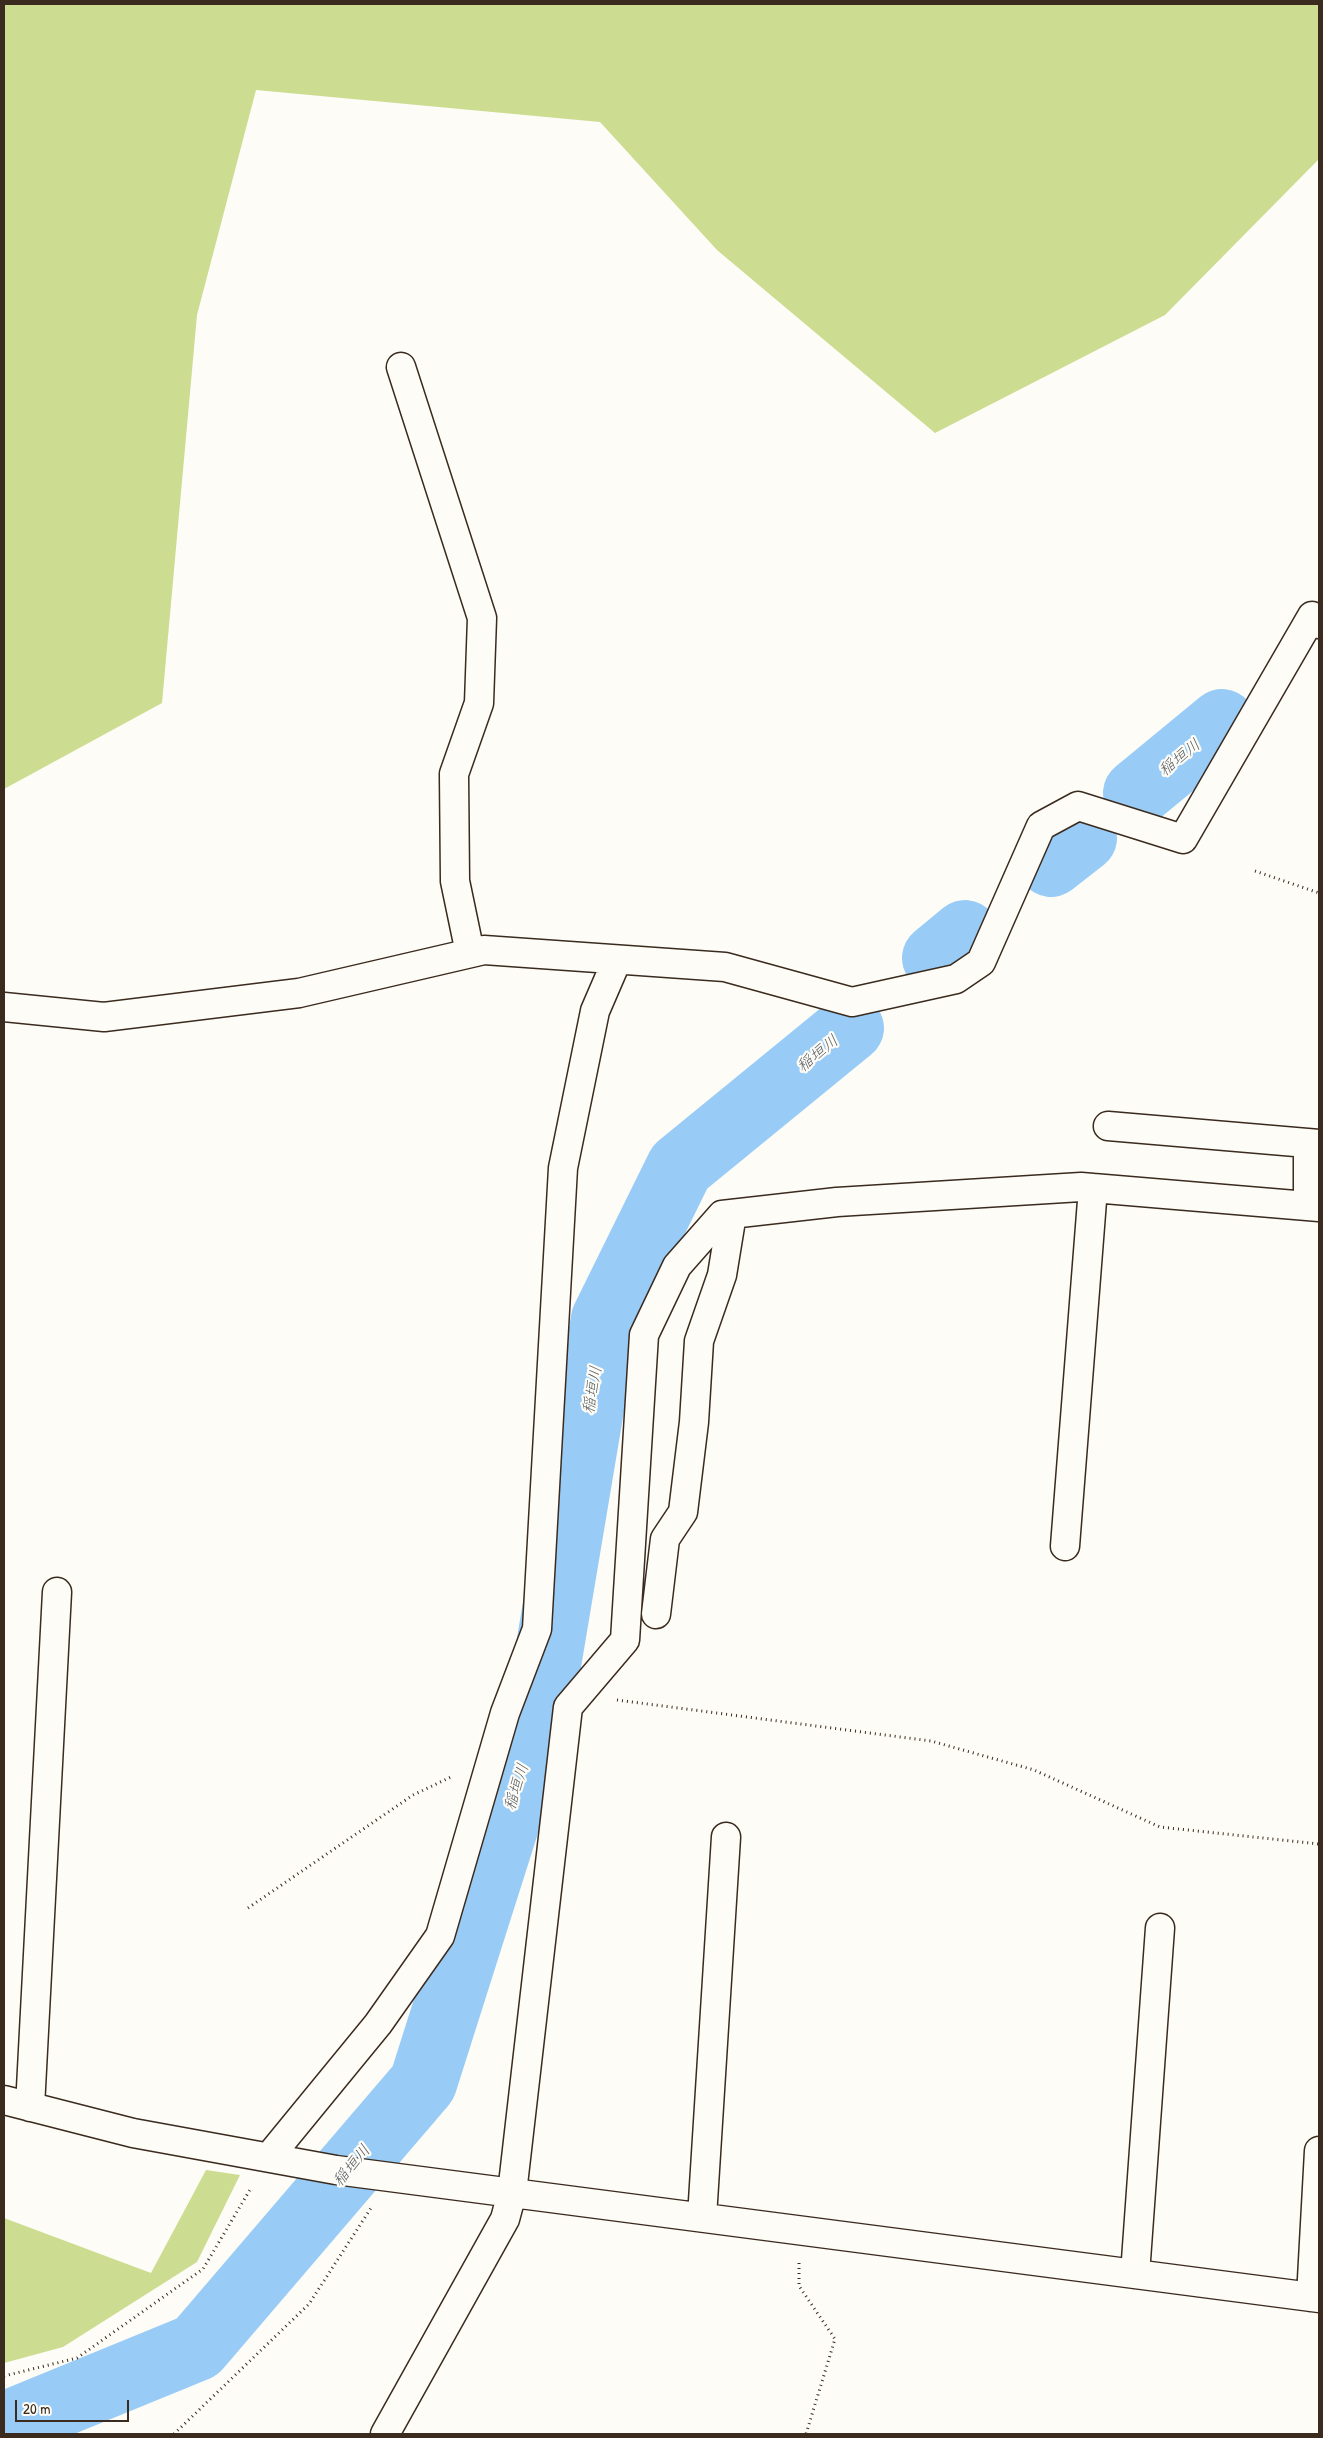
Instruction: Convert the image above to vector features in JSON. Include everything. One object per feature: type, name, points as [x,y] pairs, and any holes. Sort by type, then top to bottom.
[{"type":"street","points":[[401,367],[482,618],[479,703],[454,774],[456,881],[470,953]]},
{"type":"street","points":[[4,1007],[104,1016],[299,993],[484,950],[725,968],[852,1002],[956,979],[980,962],[1040,826],[1078,806],[1183,838],[1317,614]]},
{"type":"street","points":[[269,2157],[378,2024],[440,1936],[505,1714],[537,1629],[563,1168],[595,1010],[618,960]]},
{"type":"street","points":[[385,2434],[506,2219],[512,2193],[568,1707],[625,1640],[644,1335],[677,1266],[722,1215],[837,1202],[1093,1188],[1313,1207],[1314,1143],[1108,1126]]},
{"type":"street","points":[[1066,1546],[1093,1188]]},
{"type":"street","points":[[656,1614],[665,1539],[683,1512],[694,1422],[699,1341],[722,1275],[732,1214]]},
{"type":"street","points":[[30,2107],[57,1592]]},
{"type":"street","points":[[702,2217],[726,1837]]},
{"type":"street","points":[[1136,2274],[1160,1928]]},
{"type":"street","points":[[4,2100],[133,2134],[336,2170],[1315,2298],[1319,2151]]},
{"type":"path","points":[[1255,871],[1319,893]]},
{"type":"path","points":[[577,1695],[931,1741],[1034,1770],[1160,1827],[1319,1844]]},
{"type":"path","points":[[248,1908],[413,1795],[492,1758]]},
{"type":"path","points":[[4,2376],[77,2358],[203,2269],[269,2157]]},
{"type":"path","points":[[174,2434],[309,2304],[390,2177]]},
{"type":"path","points":[[800,2230],[799,2286],[835,2339],[806,2434]]},
{"type":"green space","points":[[4,4],[1319,4],[1319,159],[1165,315],[935,433],[717,250],[600,122],[256,90],[197,315],[162,703],[4,789]]},
{"type":"green space","points":[[206,2170],[240,2175],[197,2262],[63,2347],[4,2363],[4,2218],[151,2273]]},
{"type":"waterway","name":"稲垣川","points":[[1137,793],[1222,723]]},
{"type":"waterway","name":"稲垣川","points":[[1051,863],[1083,838]]},
{"type":"waterway","name":"稲垣川","points":[[936,958],[965,934]]},
{"type":"waterway","name":"稲垣川","points":[[4,2426],[197,2347],[423,2083],[537,1724],[605,1319],[680,1167],[850,1028]]}]
